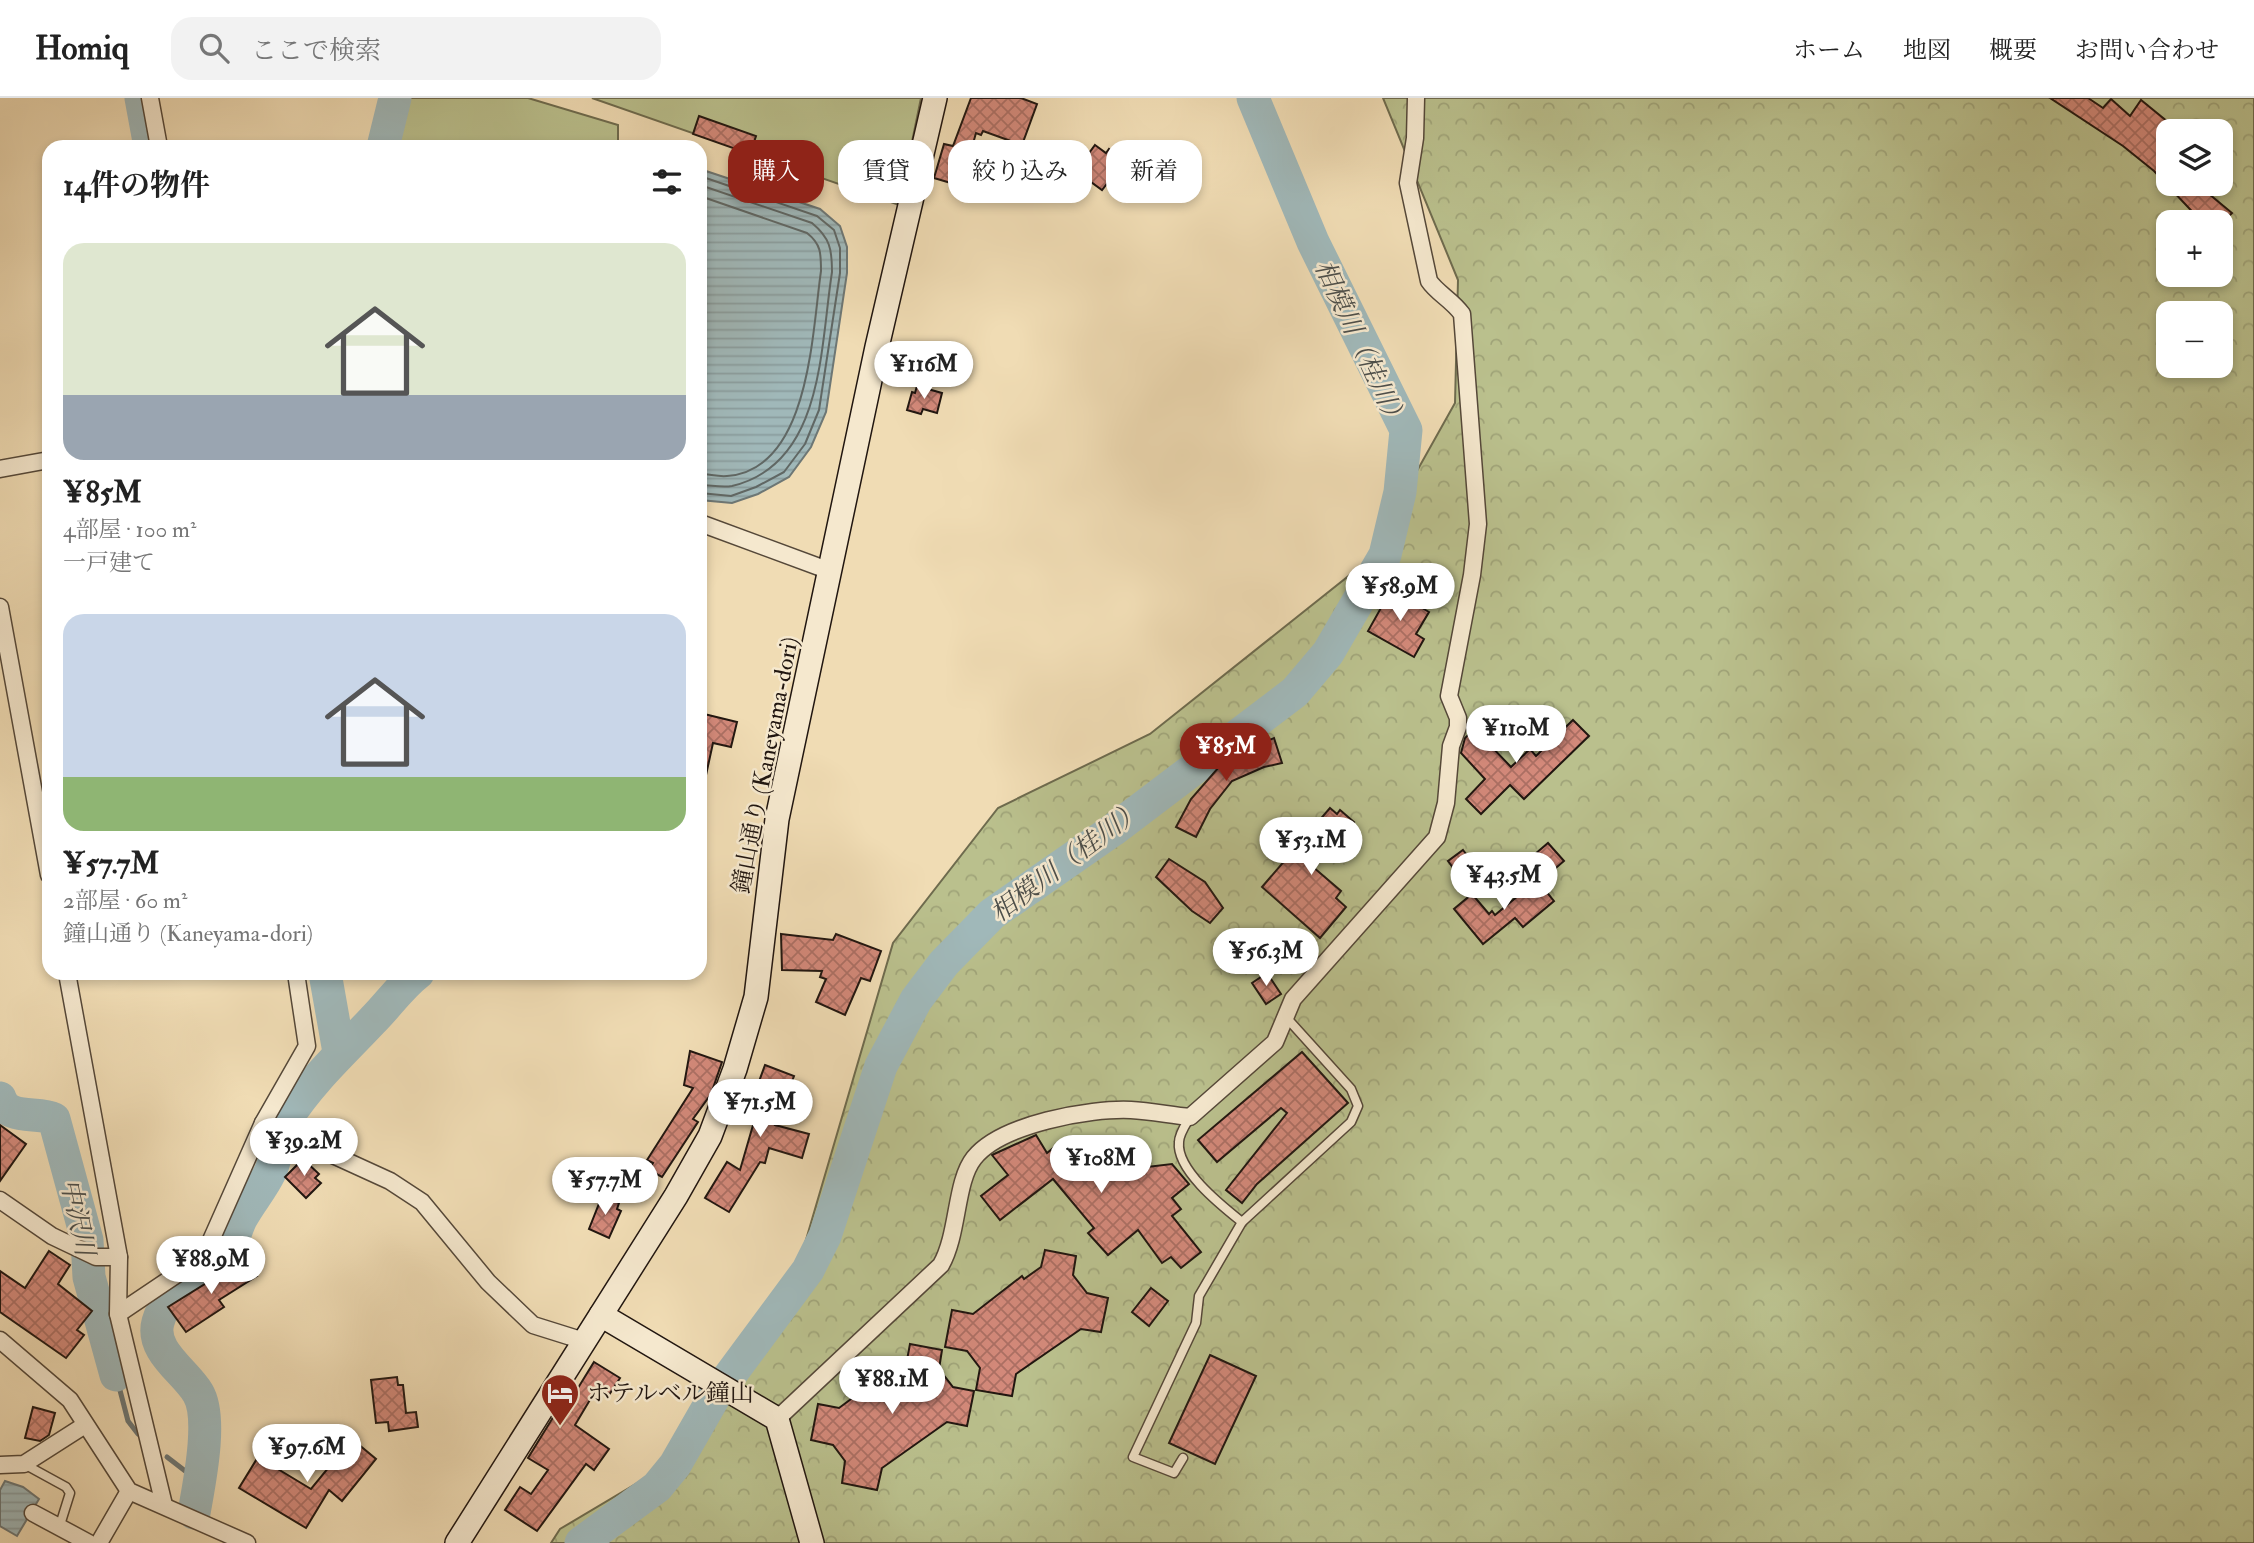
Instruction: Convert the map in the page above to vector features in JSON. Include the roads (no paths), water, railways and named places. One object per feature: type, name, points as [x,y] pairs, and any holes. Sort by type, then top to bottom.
[{"type":"street","points":[[150,98],[158,140]]},
{"type":"street","name":"鐘山通り (Kaneyama-dori)","points":[[457,1543],[710,1136],[743,1044],[756,997],[776,819],[877,347],[934,98]]},
{"type":"street","points":[[778,1419],[941,1265],[951,1248],[962,1190],[974,1158],[1012,1129],[1039,1121],[1128,1110],[1190,1117],[1275,1042],[1293,999],[1437,837],[1446,803],[1451,746],[1458,727],[1458,718],[1448,696],[1472,575],[1478,524],[1462,314],[1450,298],[1433,288],[1429,281],[1408,183],[1415,138],[1416,98]]},
{"type":"street","points":[[0,468],[42,461]]},
{"type":"street","points":[[707,526],[830,571]]},
{"type":"street","points":[[0,607],[42,837]]},
{"type":"street","points":[[68,980],[119,1257],[117,1314],[164,1505]]},
{"type":"street","points":[[117,1314],[204,1256],[263,1123],[307,1046],[297,980]]},
{"type":"street","points":[[263,1123],[390,1181],[422,1202],[488,1282],[533,1325],[584,1342]]},
{"type":"street","points":[[0,1200],[52,1236],[96,1257],[119,1257]]},
{"type":"street","points":[[601,1315],[748,1404],[778,1419],[811,1543]]},
{"type":"street","points":[[0,1340],[70,1400],[129,1491],[247,1543]]},
{"type":"street","points":[[0,1465],[24,1464],[85,1424]]},
{"type":"street","points":[[99,1543],[129,1491]]},
{"type":"street","points":[[33,1513],[60,1525],[89,1543]]},
{"type":"lane","points":[[1183,1458],[1174,1473],[1133,1457],[1196,1323],[1199,1296],[1241,1222],[1351,1122],[1358,1106],[1351,1089],[1285,1016]]},
{"type":"lane","points":[[1190,1117],[1178,1141],[1181,1160],[1214,1201],[1241,1222]]},
{"type":"lane","points":[[24,1464],[66,1487],[70,1493],[60,1525]]},
{"type":"water","points":[[707,171],[728,178],[728,203],[802,203],[820,209],[840,226],[847,247],[847,273],[826,412],[811,447],[789,477],[758,494],[732,503],[707,501]]},
{"type":"water","points":[[5,1481],[23,1487],[39,1499],[17,1536],[0,1526],[0,1490]]},
{"type":"waterway","name":"中沢川","points":[[141,98],[149,140]]},
{"type":"waterway","name":"中沢川","points":[[385,140],[395,98]]},
{"type":"waterway","name":"相模川（桂川）","points":[[581,1543],[657,1487],[675,1465],[714,1397],[808,1270],[825,1236],[881,1066],[916,1000],[944,963],[992,914],[1113,830],[1295,692],[1328,653],[1385,555],[1400,492],[1406,430],[1313,242],[1253,98]]},
{"type":"waterway","name":"中沢川","points":[[326,980],[339,1052]]},
{"type":"waterway","name":"中沢川","points":[[287,1118],[317,1079],[411,980]]},
{"type":"waterway","name":"中沢川","points":[[0,1098],[9,1110],[16,1113],[54,1119],[87,1240],[89,1277],[116,1375]]},
{"type":"waterway","name":"中沢川","points":[[194,1513],[204,1452],[202,1404],[198,1393],[170,1360],[159,1342],[158,1322],[167,1303],[221,1264],[241,1219],[269,1174],[277,1144]]},
{"type":"waterway","points":[[116,1375],[128,1421],[138,1434]]},
{"type":"waterway","points":[[167,1457],[193,1477],[194,1514]]},
{"type":"place","name":"ホテルベル鐘山","points":[[560,1427]]}]
